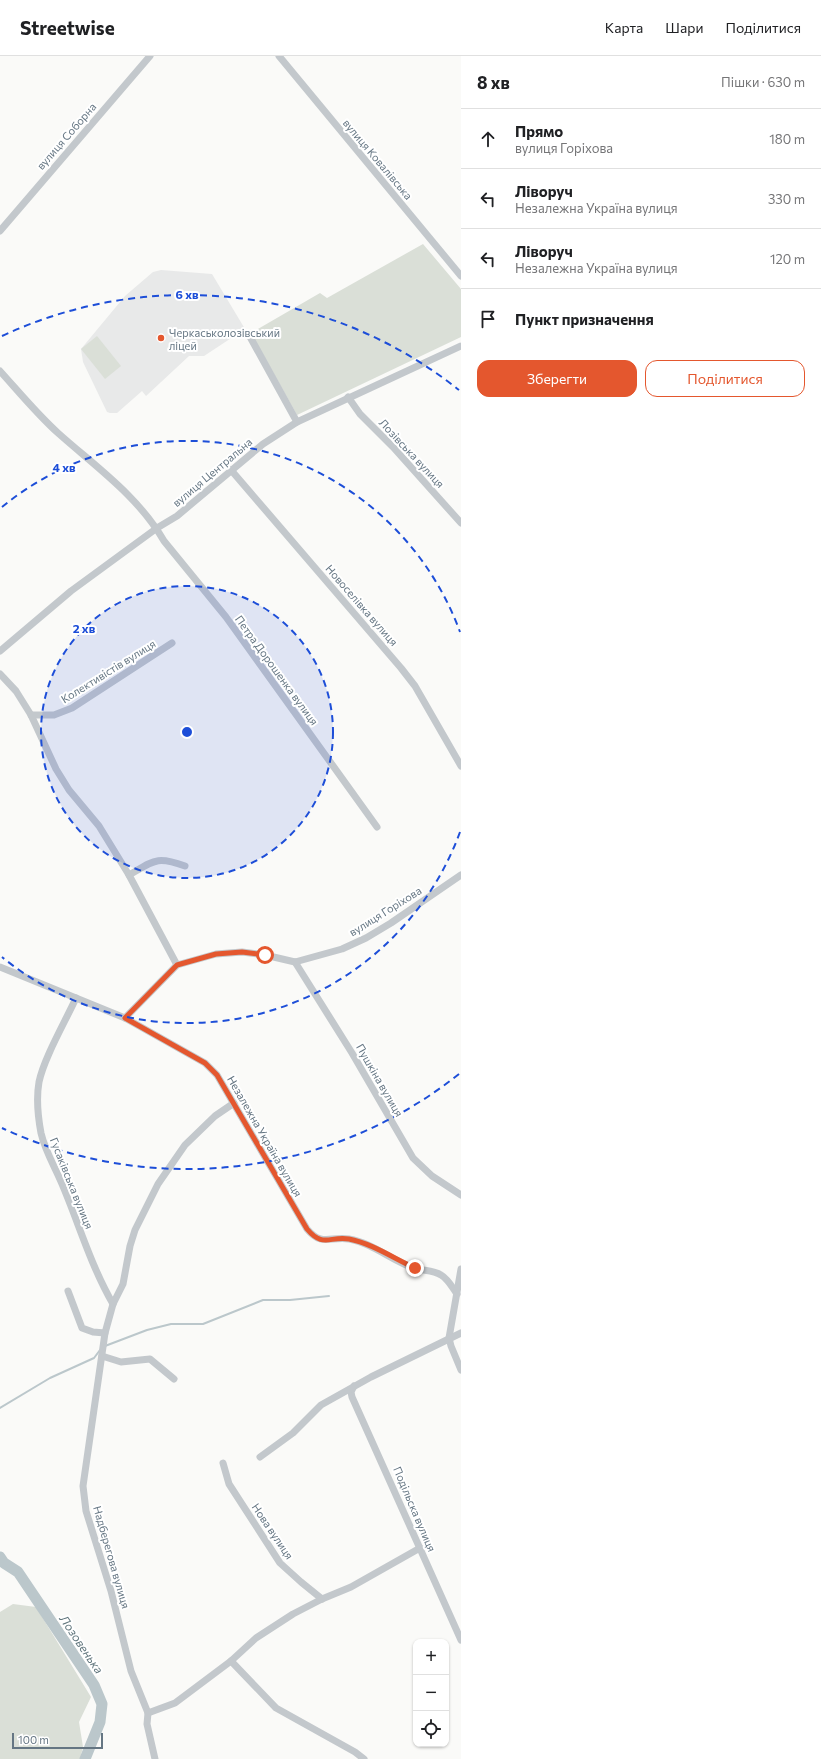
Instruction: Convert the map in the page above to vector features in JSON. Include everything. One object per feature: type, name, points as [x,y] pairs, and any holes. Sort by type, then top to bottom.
[{"type":"street","name":"вулиця Соборна","points":[[0,231],[150,56]]},
{"type":"street","name":"вулиця Ковалівська","points":[[279,56],[461,276]]},
{"type":"street","points":[[249,335],[298,422]]},
{"type":"street","name":"вулиця Центральна","points":[[0,651],[71,591],[157,528],[177,516],[263,444],[298,422],[348,397],[461,346]]},
{"type":"street","name":"Петра Дорошенка вулиця","points":[[0,371],[25,400],[58,433],[95,462],[123,488],[157,528],[164,541],[226,617],[376,827]]},
{"type":"street","name":"Лозівська вулиця","points":[[348,397],[360,414],[393,446],[461,523]]},
{"type":"street","name":"Новоселівка вулиця","points":[[231,470],[402,668],[415,686],[461,766]]},
{"type":"street","name":"Колективістів вулиця","points":[[31,715],[54,715],[72,708],[172,644]]},
{"type":"street","points":[[0,674],[16,691],[31,715],[56,769],[69,790],[99,826],[129,875],[177,965]]},
{"type":"street","points":[[129,875],[153,861],[162,860],[186,866]]},
{"type":"street","name":"вулиця Горіхова","points":[[125,1018],[177,965],[216,954],[242,952],[265,955],[295,962],[342,949],[366,938],[461,875]]},
{"type":"street","name":"Пушкіна вулиця","points":[[295,962],[352,1053],[413,1158],[432,1176],[461,1195]]},
{"type":"street","name":"Незалежна Україна вулиця","points":[[0,967],[125,1018],[205,1063],[217,1075],[307,1229],[314,1237],[320,1240],[338,1238],[353,1240],[415,1268],[435,1272],[447,1280],[457,1294]]},
{"type":"street","name":"Гусаківська вулиця","points":[[76,998],[39,1081],[38,1113],[45,1146],[62,1183],[92,1264],[113,1304]]},
{"type":"street","name":"Надберегова вулиця","points":[[155,1759],[147,1724],[148,1713],[131,1671],[111,1591],[86,1512],[83,1486],[105,1333],[113,1304],[123,1284],[130,1246],[135,1230],[158,1184],[185,1145],[215,1116],[234,1104]]},
{"type":"street","points":[[461,1269],[449,1338],[461,1370]]},
{"type":"street","points":[[68,1291],[82,1328],[93,1332],[105,1333]]},
{"type":"street","points":[[260,1458],[293,1433],[321,1405],[354,1386],[461,1333]]},
{"type":"street","points":[[102,1356],[121,1362],[150,1360],[174,1379]]},
{"type":"street","name":"Подільска вулиця","points":[[354,1386],[351,1392],[352,1397],[461,1640]]},
{"type":"street","name":"Нова вулиця","points":[[223,1463],[229,1484],[280,1563],[322,1599]]},
{"type":"street","points":[[148,1713],[175,1703],[231,1661],[256,1638],[294,1614],[322,1599],[351,1587],[420,1548]]},
{"type":"street","points":[[231,1661],[276,1708],[355,1752],[364,1759]]},
{"type":"shaded area","points":[[423,244],[461,289],[461,337],[297,415],[251,333],[320,293],[327,298]]},
{"type":"shaded area","name":"Черкаськолозівський ліцей","points":[[161,270],[212,274],[245,329],[204,356],[189,356],[146,396],[142,391],[117,413],[107,412],[83,362],[81,349],[125,296],[153,272]]},
{"type":"shaded area","points":[[97,336],[121,366],[105,379],[81,349]]},
{"type":"shaded area","points":[[13,1604],[36,1607],[91,1697],[79,1722],[83,1747],[80,1759],[0,1759],[0,1612]]},
{"type":"waterway","points":[[105,1346],[147,1330],[171,1324],[203,1324],[263,1300],[290,1300],[329,1296]]},
{"type":"waterway","points":[[0,1408],[50,1378],[94,1358],[100,1350]]},
{"type":"waterway","name":"Лозовенька","points":[[0,1557],[4,1563],[18,1572],[94,1685],[102,1704],[100,1722],[85,1759]]},
{"type":"place","name":"Черкаськолозівський ліцей","points":[[161,338]]},
{"type":"route","points":[[265,955],[242,952],[216,954],[186,961],[177,965],[125,1018],[205,1063],[217,1075],[307,1229],[314,1237],[320,1240],[338,1238],[350,1239],[383,1252],[400,1262],[415,1268]]}]
